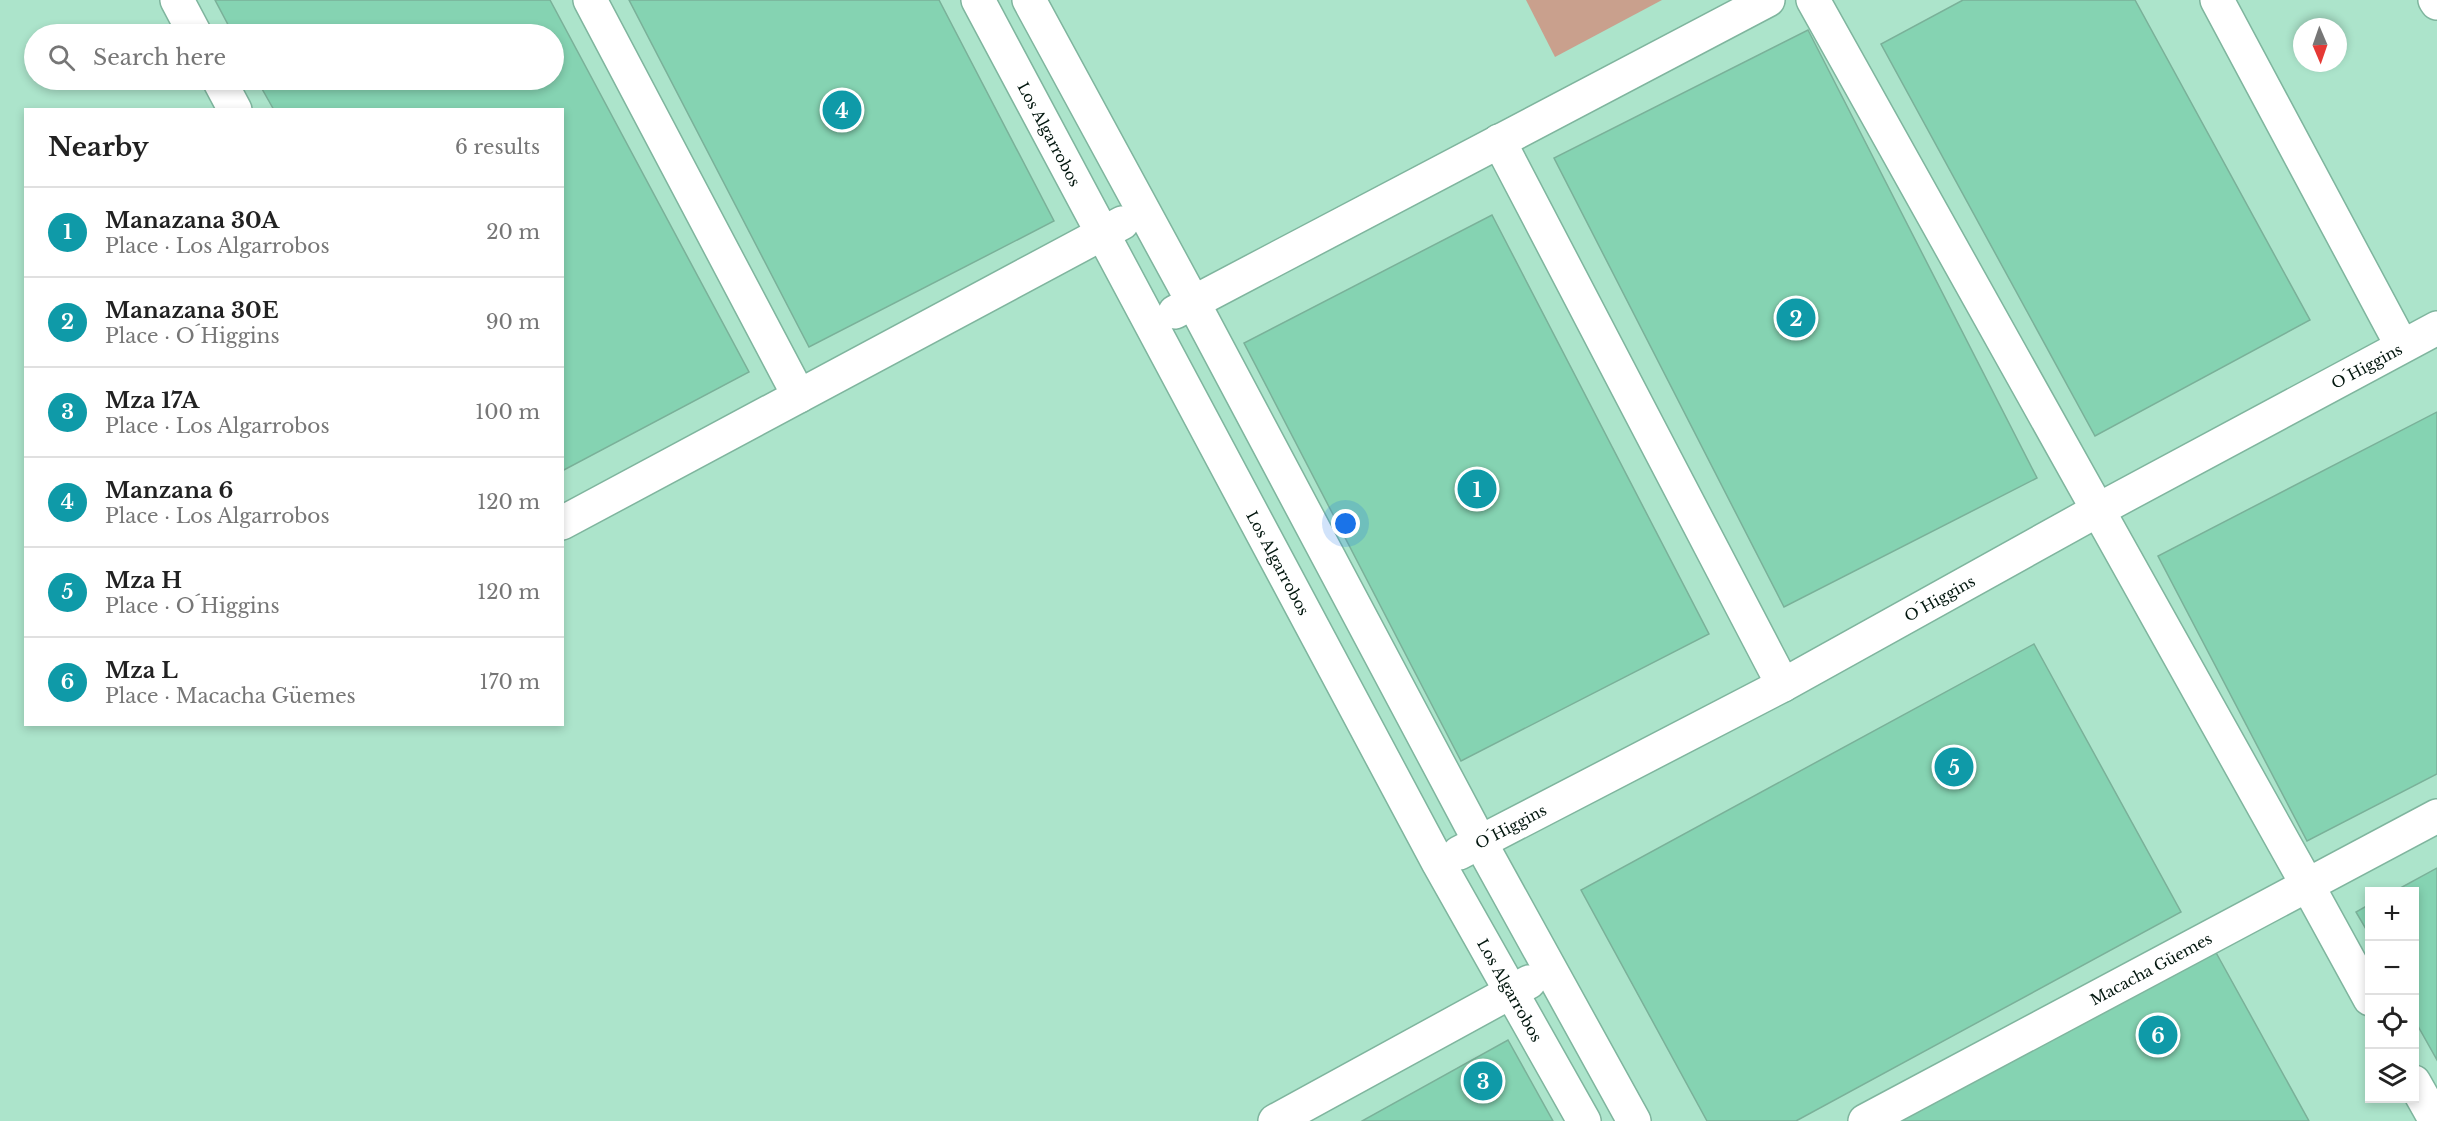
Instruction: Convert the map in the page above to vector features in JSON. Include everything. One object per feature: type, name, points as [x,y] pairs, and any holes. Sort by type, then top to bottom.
[{"type":"street","points":[[177,0],[190,24]]},
{"type":"street","points":[[590,0],[799,396]]},
{"type":"street","name":"Los Algarrobos","points":[[978,0],[1439,864],[1584,1121]]},
{"type":"street","points":[[1029,0],[1193,302],[1549,971],[1634,1121]]},
{"type":"street","points":[[1152,324],[1768,0]]},
{"type":"street","points":[[1812,0],[2368,995]]},
{"type":"street","points":[[2217,0],[2402,346]]},
{"type":"street","points":[[224,90],[234,108]]},
{"type":"street","points":[[1499,141],[1783,685]]},
{"type":"street","points":[[564,522],[1143,212]]},
{"type":"street","name":"O´Higgins","points":[[1439,864],[1783,685],[2098,510],[2437,328]]},
{"type":"street","name":"Macacha Güemes","points":[[1865,1121],[2437,816]]},
{"type":"street","points":[[1275,1121],[1549,971]]},
{"type":"street","points":[[2419,1089],[2436,1121]]},
{"type":"shaded area","points":[[1526,0],[1662,0],[1555,57]]},
{"type":"building","points":[[215,0],[550,0],[563,24],[228,24]]},
{"type":"building","points":[[629,0],[939,0],[1054,221],[809,347]]},
{"type":"building","points":[[1963,0],[2135,0],[2310,320],[2095,436],[1881,44]]},
{"type":"building","points":[[564,26],[749,372],[564,470],[564,108],[273,108],[263,90],[564,90]]},
{"type":"building","points":[[1808,30],[2037,478],[1784,607],[1554,158]]},
{"type":"building","points":[[1492,215],[1709,634],[1461,761],[1244,343]]},
{"type":"building","points":[[2437,412],[2437,774],[2307,841],[2158,556]]},
{"type":"building","points":[[2034,644],[2181,912],[1796,1121],[1707,1121],[1581,890]]},
{"type":"building","points":[[2437,868],[2437,1060],[2419,1028],[2419,887],[2402,887]]},
{"type":"building","points":[[2365,907],[2365,927],[2356,912]]},
{"type":"building","points":[[2214,949],[2309,1121],[1896,1121]]},
{"type":"building","points":[[1508,1040],[1553,1121],[1362,1121]]},
{"type":"place","name":"Manzana 6","points":[[842,110]]},
{"type":"place","name":"Manazana 30E","points":[[1796,318]]},
{"type":"place","name":"Manazana 30A","points":[[1477,489]]},
{"type":"place","name":"Mza H","points":[[1954,767]]},
{"type":"place","name":"Mza L","points":[[2158,1035]]},
{"type":"place","name":"Mza 17A","points":[[1483,1081]]}]
